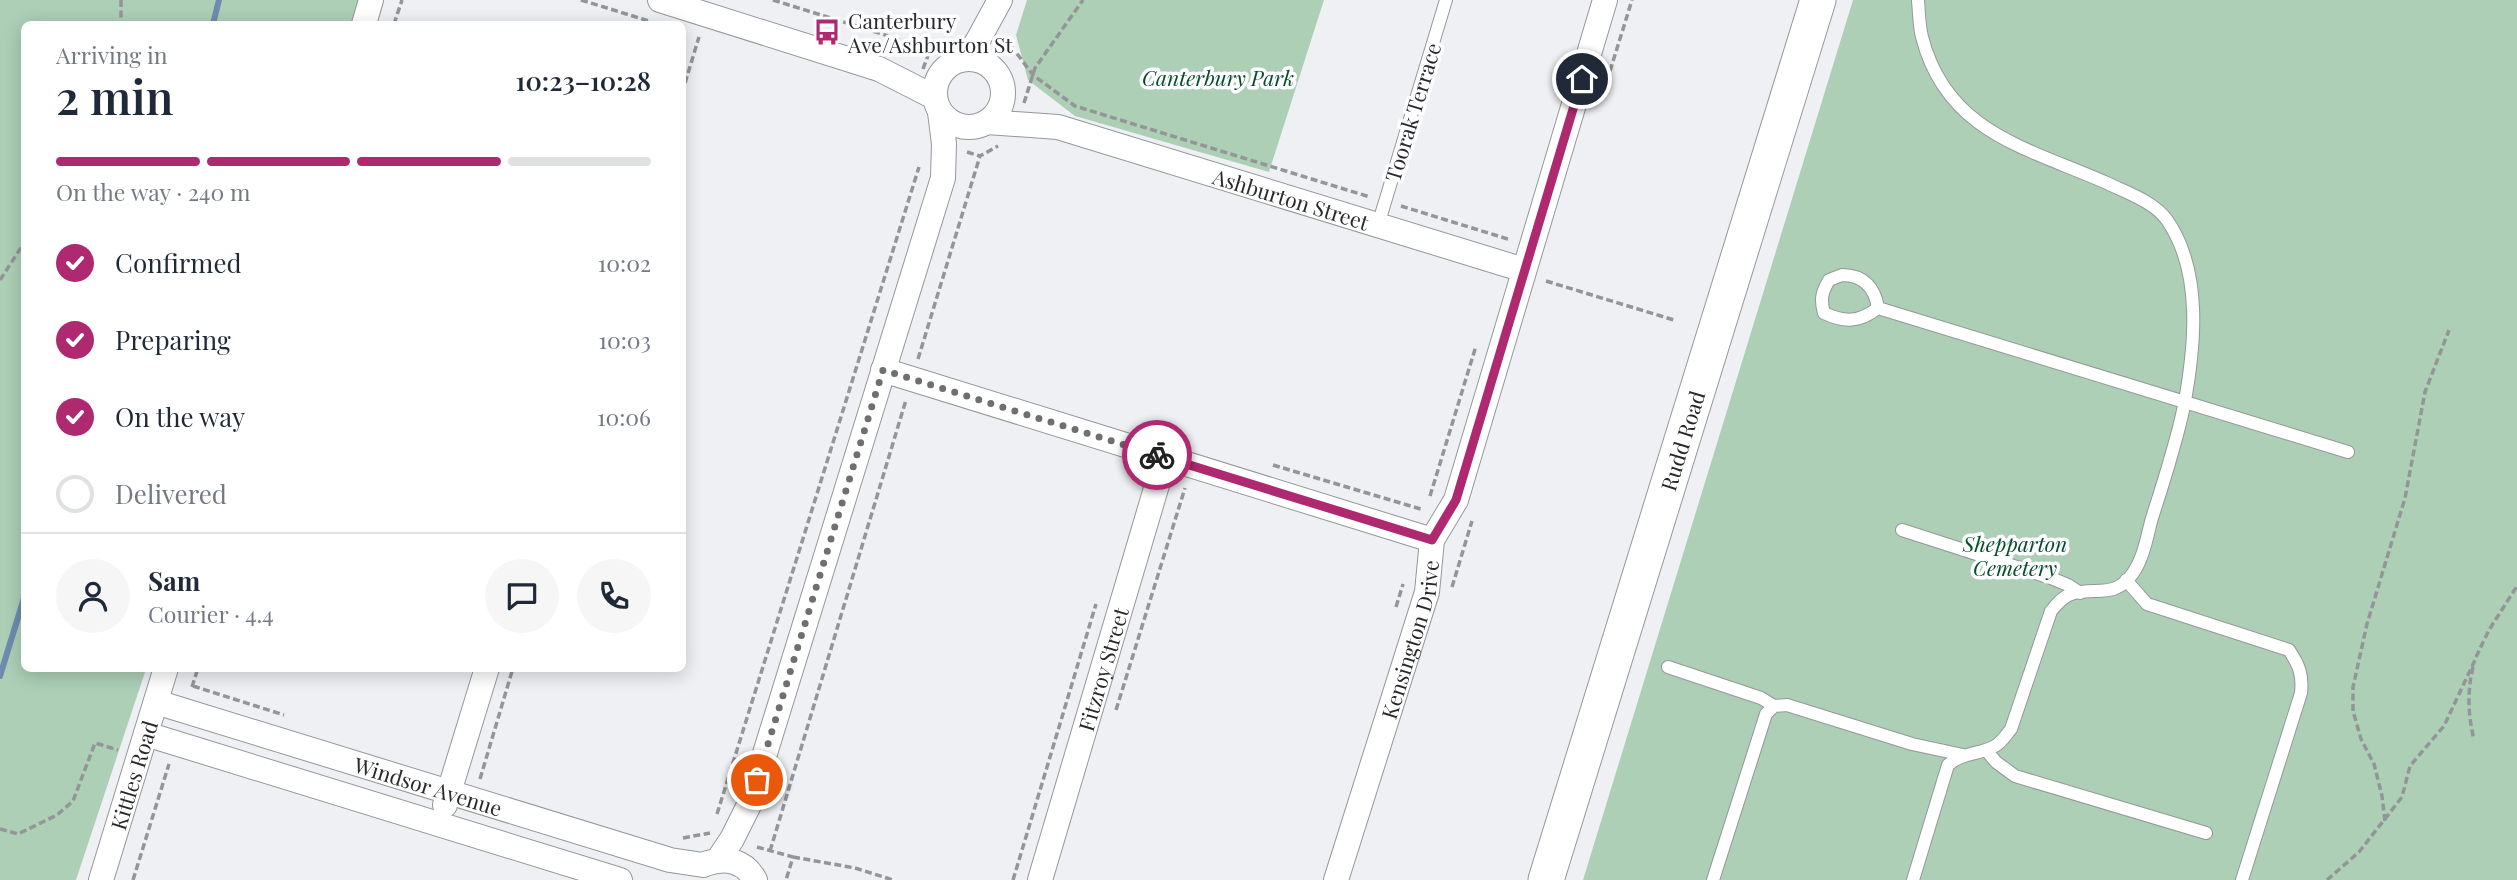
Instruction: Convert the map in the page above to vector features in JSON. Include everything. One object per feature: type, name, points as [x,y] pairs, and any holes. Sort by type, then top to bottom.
[{"type":"street","points":[[660,0],[684,21]]},
{"type":"street","name":"Kensington Drive","points":[[1336,880],[1427,592],[1432,540],[1456,500],[1605,0]]},
{"type":"street","name":"Rudd Road","points":[[1546,880],[1818,0]]},
{"type":"street","points":[[704,868],[732,839],[749,805],[943,177],[944,144],[935,85],[939,74],[987,39],[997,6]]},
{"type":"street","points":[[687,24],[879,69],[976,59],[988,64],[1010,98]]},
{"type":"street","points":[[987,39],[1010,98]]},
{"type":"street","points":[[879,69],[937,105],[954,124],[965,128],[982,125],[1010,98]]},
{"type":"street","name":"Ashburton Street","points":[[1010,98],[1058,127],[1524,271]]},
{"type":"street","points":[[943,177],[971,153],[982,125]]},
{"type":"street","points":[[883,370],[1432,540]]},
{"type":"street","name":"Fitzroy Street","points":[[1040,880],[1165,457]]},
{"type":"street","name":"Kittles Road","points":[[101,880],[165,672]]},
{"type":"street","points":[[439,825],[486,672]]},
{"type":"street","name":"Windsor Avenue","points":[[156,702],[670,860],[704,868],[731,860],[742,865],[753,877]]},
{"type":"street","name":"Windsor Avenue","points":[[142,746],[439,825],[620,880]]},
{"type":"street","points":[[749,805],[748,849],[753,877]]},
{"type":"lane","name":"Toorak Terrace","points":[[1378,225],[1446,0]]},
{"type":"lane","points":[[1913,880],[1948,765],[1956,757],[1999,744],[2011,729],[2051,611],[2059,601],[2072,594],[2107,592],[2126,580],[2139,564],[2184,403],[2192,338],[2192,300],[2187,262],[2166,219],[2140,198],[2025,149],[1984,128],[1962,111],[1939,80],[1922,37],[1918,0]]},
{"type":"lane","points":[[1842,275],[1852,275],[1867,283],[1876,294],[1878,309],[1866,318],[1853,321],[1837,319],[1824,313],[1820,300],[1829,280],[1842,275]]},
{"type":"lane","points":[[1878,309],[2348,452]]},
{"type":"lane","points":[[1902,530],[2039,574],[2068,585],[2080,593]]},
{"type":"lane","points":[[2126,580],[2147,604],[2289,650],[2298,662],[2303,677],[2301,693],[2242,880]]},
{"type":"lane","points":[[1668,667],[1761,698],[1773,706],[1787,705],[1912,744],[1964,755]]},
{"type":"lane","points":[[1713,880],[1766,714],[1773,706]]},
{"type":"lane","points":[[1986,750],[1996,762],[2015,776],[2206,833]]},
{"type":"path","points":[[121,0],[121,21]]},
{"type":"path","points":[[395,21],[402,0]]},
{"type":"path","points":[[581,0],[650,21]]},
{"type":"path","points":[[773,0],[930,49],[968,32],[1012,47],[1033,75],[1075,106],[1516,242]]},
{"type":"path","points":[[770,850],[912,379],[971,153],[1012,139],[1010,98],[1033,75],[1035,68],[1083,0]]},
{"type":"path","points":[[686,80],[699,37],[687,24]]},
{"type":"path","points":[[715,820],[919,166]]},
{"type":"path","points":[[1508,239],[1524,271],[1674,320]]},
{"type":"path","points":[[0,280],[21,248]]},
{"type":"path","points":[[2385,821],[2374,764],[2361,738],[2353,711],[2353,687],[2367,624],[2405,498],[2425,392],[2449,330]]},
{"type":"path","points":[[1430,497],[1478,338]]},
{"type":"path","points":[[1116,710],[1185,488]]},
{"type":"path","points":[[1395,609],[1403,583]]},
{"type":"path","points":[[2327,880],[2359,852],[2402,797],[2410,766],[2444,726],[2489,630],[2517,586]]},
{"type":"path","points":[[1013,880],[1096,604]]},
{"type":"path","points":[[2474,740],[2468,711],[2469,684],[2476,657]]},
{"type":"path","points":[[185,710],[197,672]]},
{"type":"path","points":[[480,779],[512,672]]},
{"type":"path","points":[[0,829],[18,834],[57,816],[73,801],[94,743],[142,746],[172,755],[133,880]]},
{"type":"path","points":[[793,857],[855,868],[893,880]]},
{"type":"green space","points":[[0,0],[363,0],[357,21],[21,21],[21,672],[145,672],[76,880],[0,880]]},
{"type":"green space","name":"Canterbury Park","points":[[1027,0],[1324,0],[1269,172],[1075,116],[1028,80],[1016,35]]},
{"type":"green space","name":"Shepparton Cemetery","points":[[1853,0],[2517,0],[2517,880],[1583,880]]},
{"type":"waterway","points":[[214,21],[219,0]]},
{"type":"waterway","points":[[0,676],[21,608]]},
{"type":"way so far","points":[[757,780],[883,370],[1157,455]]},
{"type":"place","name":"Canterbury Ave/Ashburton St","points":[[827,32]]},
{"type":"route","points":[[1157,455],[1432,540],[1456,500],[1582,79]]}]
